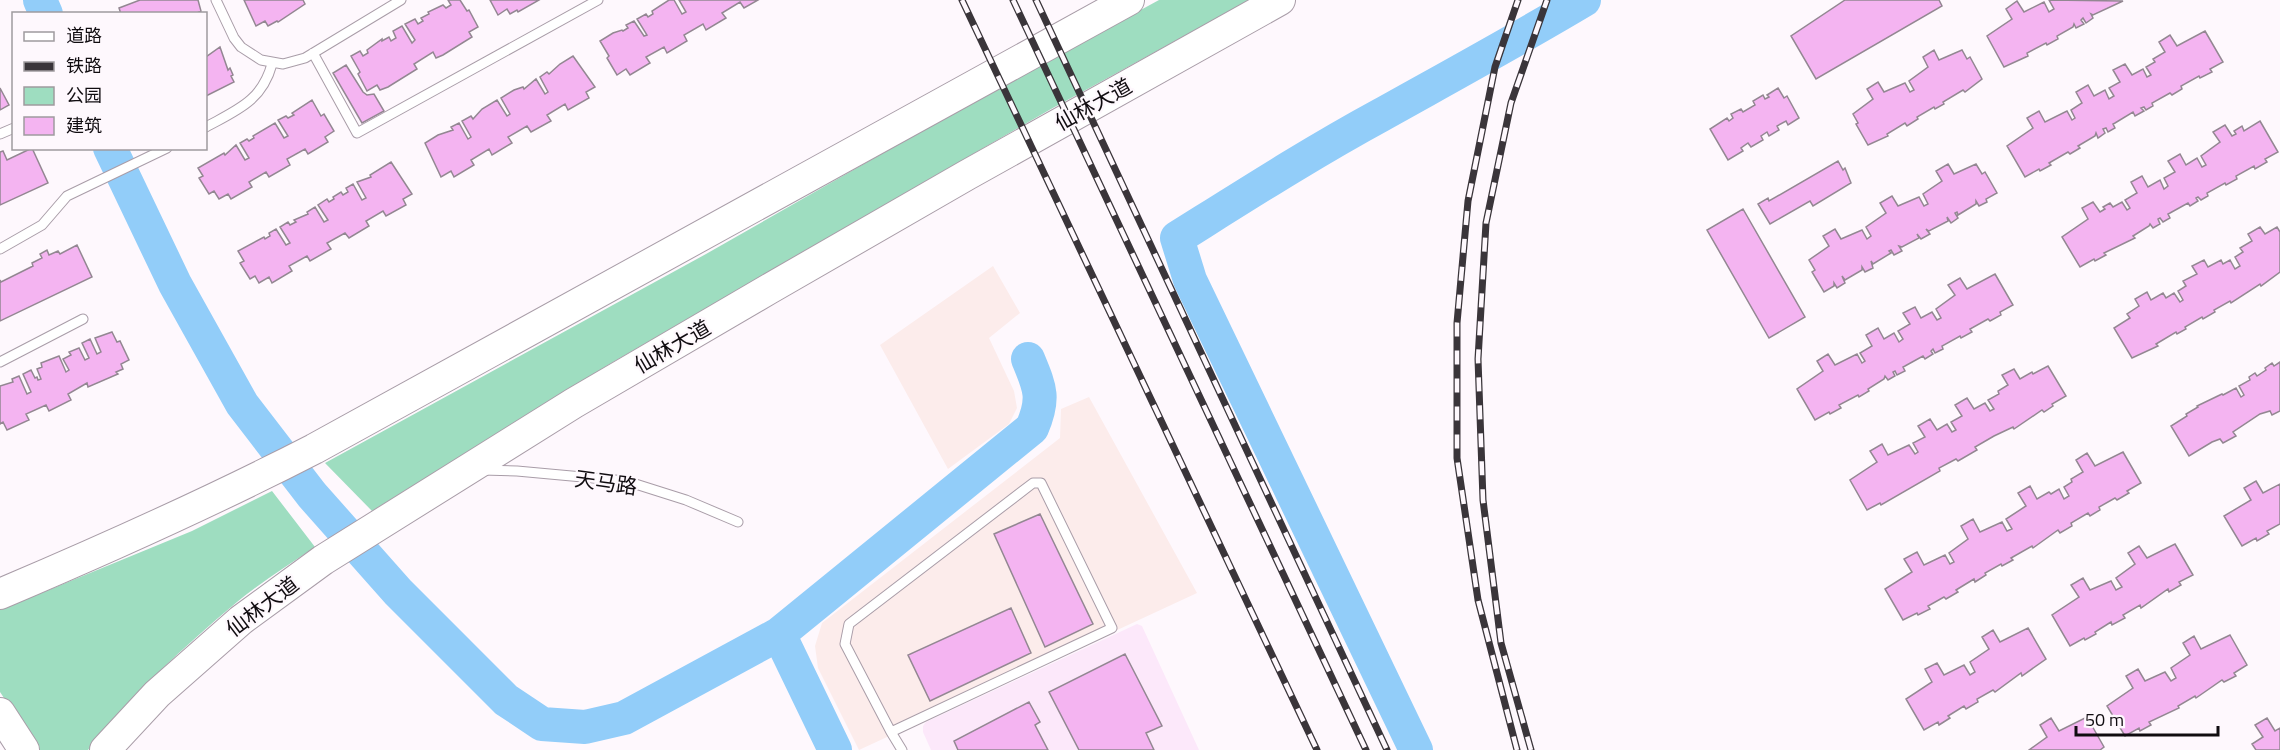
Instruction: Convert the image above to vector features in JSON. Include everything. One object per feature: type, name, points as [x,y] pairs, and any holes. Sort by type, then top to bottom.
[{"type":"main road","points":[[0,594],[108,548],[314,449],[1129,0]]},
{"type":"main road","name":"仙林大道","points":[[105,750],[157,694],[241,620],[323,560],[574,403],[818,260],[1280,0]]},
{"type":"main road","points":[[0,713],[24,750]]},
{"type":"lane","points":[[216,0],[234,38],[241,47],[250,55],[272,64],[294,62],[313,53],[401,0]]},
{"type":"lane","points":[[313,53],[357,133],[598,0]]},
{"type":"lane","points":[[207,126],[243,106],[257,94],[272,64]]},
{"type":"lane","points":[[0,249],[42,225],[67,196],[164,150]]},
{"type":"lane","points":[[0,362],[83,319]]},
{"type":"lane","name":"天马路","points":[[468,470],[517,471],[626,481],[686,500],[738,522]]},
{"type":"lane","points":[[891,732],[1112,628],[1041,483],[1033,483],[849,624],[845,644],[891,732],[902,750]]},
{"type":"shaded area","points":[[993,266],[1020,313],[989,338],[1014,391],[1017,408],[1009,424],[948,469],[880,345]]},
{"type":"shaded area","points":[[1089,397],[1197,593],[859,750],[818,668],[815,646],[822,623],[1060,438],[1061,409]]},
{"type":"shaded area","points":[[1137,624],[1142,626],[1199,750],[931,750],[923,732],[926,722]]},
{"type":"green space","points":[[1159,0],[1250,0],[1051,109],[608,365],[372,511],[325,463],[706,254],[983,96]]},
{"type":"green space","points":[[272,491],[315,547],[246,595],[197,636],[140,691],[88,750],[39,750],[0,692],[0,610],[192,531]]},
{"type":"building","points":[[140,0],[198,0],[201,11],[120,12],[119,8]]},
{"type":"building","points":[[244,0],[303,0],[305,4],[278,22],[268,26],[265,21],[256,26]]},
{"type":"building","points":[[448,0],[460,0],[467,11],[469,10],[478,27],[469,32],[472,37],[436,58],[433,52],[414,64],[417,69],[388,87],[380,90],[377,85],[367,91],[351,56],[360,51],[363,56],[368,53],[367,50],[382,39],[382,41],[389,37],[391,41],[396,38],[393,31],[402,26],[412,43],[415,40],[405,24],[415,19],[418,24],[423,21],[421,18],[429,14],[428,12],[443,5],[446,8],[451,5]]},
{"type":"building","points":[[490,0],[539,0],[518,12],[517,10],[510,14],[507,9],[498,15]]},
{"type":"building","points":[[669,0],[674,0],[682,14],[686,12],[679,0],[758,0],[744,8],[740,2],[722,13],[726,18],[706,30],[703,24],[684,35],[687,41],[667,53],[664,47],[646,57],[650,63],[630,75],[626,69],[617,75],[600,41],[613,33],[623,31],[628,28],[626,25],[634,21],[644,36],[647,35],[637,19],[646,14],[648,17],[653,14],[652,11]]},
{"type":"building","points":[[1845,0],[1939,0],[1942,6],[1816,79],[1791,36]]},
{"type":"building","points":[[2049,0],[2123,1],[2091,14],[2093,18],[2086,23],[2083,18],[2081,20],[2084,24],[2076,28],[2074,24],[2073,27],[2057,36],[2058,39],[2047,45],[2046,43],[2027,53],[2028,56],[2004,67],[1987,36],[2012,19],[2006,9],[2017,1],[2024,12],[2044,2],[2049,12],[2054,9]]},
{"type":"building","points":[[2205,31],[2223,62],[2210,69],[2212,72],[2181,86],[2182,89],[2152,103],[2153,106],[2146,110],[2144,107],[2141,108],[2144,111],[2135,116],[2133,112],[2113,124],[2115,128],[2108,132],[2106,128],[2103,129],[2105,133],[2098,138],[2096,133],[2095,136],[2078,146],[2080,148],[2070,154],[2068,152],[2049,163],[2051,165],[2025,177],[2007,146],[2033,128],[2027,118],[2039,111],[2045,122],[2067,111],[2072,120],[2075,118],[2071,110],[2082,103],[2076,92],[2088,85],[2094,96],[2105,90],[2109,99],[2114,96],[2109,88],[2120,82],[2113,70],[2125,64],[2132,75],[2143,69],[2147,77],[2151,75],[2146,67],[2155,62],[2153,59],[2165,52],[2159,42],[2170,35],[2177,46]]},
{"type":"building","points":[[220,47],[234,82],[207,96],[207,56]]},
{"type":"building","points":[[1934,50],[1939,60],[1962,50],[1967,59],[1970,57],[1982,79],[1965,92],[1963,90],[1943,102],[1944,104],[1917,117],[1918,119],[1907,126],[1905,123],[1887,134],[1888,136],[1868,145],[1853,114],[1873,99],[1867,89],[1878,82],[1884,92],[1905,83],[1910,92],[1914,90],[1909,81],[1928,67],[1923,57]]},
{"type":"building","points":[[573,56],[595,87],[586,92],[589,98],[568,110],[565,104],[547,115],[551,121],[531,132],[527,126],[508,137],[512,143],[492,155],[489,149],[471,160],[474,165],[454,177],[451,171],[441,177],[425,143],[453,130],[451,127],[459,123],[468,139],[471,137],[462,121],[471,116],[473,119],[482,109],[497,100],[507,116],[510,114],[501,98],[514,90],[523,87],[524,89],[536,79],[545,94],[548,92],[540,77],[547,72],[549,74]]},
{"type":"building","points":[[346,65],[363,92],[367,95],[374,94],[384,111],[362,123],[333,73]]},
{"type":"building","points":[[0,88],[9,105],[0,110]]},
{"type":"building","points":[[1778,88],[1784,98],[1787,96],[1799,118],[1788,125],[1786,121],[1777,126],[1779,130],[1769,136],[1767,132],[1761,136],[1763,140],[1751,147],[1748,143],[1741,148],[1743,151],[1728,160],[1710,129],[1727,118],[1729,121],[1733,118],[1731,114],[1741,109],[1743,112],[1755,105],[1753,101],[1763,95],[1765,99],[1769,97],[1767,95]]},
{"type":"building","points":[[312,100],[321,116],[324,114],[334,131],[325,137],[328,142],[308,154],[305,149],[287,159],[290,165],[269,177],[266,172],[249,182],[252,187],[231,199],[228,194],[219,199],[214,191],[209,194],[199,178],[203,176],[198,168],[224,153],[225,155],[236,145],[245,160],[249,158],[240,143],[247,139],[249,141],[254,138],[253,136],[275,123],[284,138],[288,136],[278,120],[294,115],[292,113]]},
{"type":"building","points":[[2260,121],[2278,152],[2265,159],[2267,162],[2236,176],[2237,179],[2207,193],[2208,196],[2201,200],[2196,198],[2198,201],[2190,206],[2188,203],[2168,214],[2170,218],[2163,222],[2160,218],[2158,219],[2160,224],[2153,228],[2150,224],[2133,236],[2135,238],[2080,267],[2062,237],[2088,219],[2082,208],[2093,202],[2100,212],[2110,203],[2113,207],[2122,202],[2127,210],[2130,208],[2125,200],[2137,193],[2131,182],[2142,176],[2148,187],[2160,180],[2164,189],[2168,186],[2164,178],[2175,172],[2168,161],[2180,154],[2186,165],[2197,158],[2202,167],[2206,165],[2201,156],[2220,142],[2213,132],[2225,125],[2232,136],[2236,134],[2234,131],[2242,126],[2244,131]]},
{"type":"building","points":[[28,150],[33,150],[48,183],[0,205],[0,152],[3,151],[7,160]]},
{"type":"building","points":[[1838,161],[1843,170],[1845,168],[1851,183],[1813,206],[1810,201],[1770,224],[1758,204],[1768,198],[1769,201]]},
{"type":"building","points":[[391,162],[412,194],[403,199],[406,205],[386,216],[383,211],[366,221],[369,226],[349,238],[345,233],[327,243],[331,249],[310,261],[307,256],[289,266],[292,271],[272,283],[269,277],[259,283],[255,276],[250,279],[240,263],[244,261],[238,251],[264,237],[265,239],[276,229],[286,245],[290,243],[280,227],[288,222],[290,225],[296,222],[294,220],[308,214],[307,212],[315,207],[324,222],[328,220],[318,205],[327,199],[329,202],[341,192],[343,195],[348,192],[346,188],[353,184],[362,200],[366,198],[357,182],[371,177],[370,175]]},
{"type":"building","points":[[1948,164],[1954,174],[1976,164],[1982,174],[1985,172],[1997,193],[1979,206],[1976,201],[1976,204],[1958,215],[1957,212],[1955,213],[1958,218],[1951,223],[1947,217],[1948,221],[1929,231],[1926,229],[1930,234],[1921,239],[1917,234],[1919,238],[1902,247],[1899,246],[1902,251],[1894,255],[1891,250],[1889,251],[1891,253],[1873,264],[1871,261],[1873,268],[1865,272],[1862,267],[1862,270],[1845,280],[1842,276],[1845,283],[1837,288],[1834,283],[1834,286],[1824,292],[1812,272],[1815,270],[1809,260],[1829,246],[1823,236],[1835,229],[1841,239],[1862,230],[1867,239],[1871,236],[1866,227],[1886,213],[1880,203],[1892,196],[1898,206],[1919,197],[1924,206],[1928,204],[1923,194],[1942,181],[1936,171]]},
{"type":"building","points":[[1743,209],[1805,317],[1769,338],[1707,230]]},
{"type":"building","points":[[2260,227],[2265,234],[2277,227],[2280,232],[2280,272],[2261,286],[2260,284],[2231,303],[2230,301],[2203,319],[2202,317],[2185,327],[2186,329],[2156,344],[2158,346],[2132,358],[2114,328],[2130,318],[2127,314],[2139,306],[2135,299],[2147,292],[2151,300],[2163,293],[2166,298],[2174,293],[2180,302],[2183,300],[2178,291],[2186,286],[2183,281],[2197,274],[2192,266],[2204,260],[2208,267],[2221,260],[2223,264],[2230,260],[2235,269],[2240,266],[2235,257],[2243,252],[2240,248],[2252,241],[2248,234]]},
{"type":"building","points":[[77,245],[92,277],[0,321],[0,280],[1,282],[33,266],[32,263],[42,258],[40,254],[47,250],[49,255],[58,251],[60,254]]},
{"type":"building","points":[[1995,274],[2013,305],[2000,312],[2001,315],[1970,329],[1972,332],[1942,346],[1943,349],[1935,353],[1933,349],[1931,351],[1933,354],[1925,359],[1923,356],[1903,367],[1905,371],[1897,375],[1895,371],[1893,372],[1895,376],[1888,380],[1885,376],[1868,389],[1869,391],[1839,405],[1841,408],[1815,420],[1797,389],[1823,371],[1817,361],[1828,354],[1835,365],[1857,354],[1862,363],[1865,361],[1860,353],[1872,346],[1866,335],[1878,328],[1884,339],[1894,333],[1899,342],[1903,339],[1898,331],[1910,324],[1903,313],[1915,307],[1921,318],[1932,312],[1937,320],[1941,318],[1936,309],[1955,295],[1948,285],[1960,278],[1967,289]]},
{"type":"building","points":[[112,332],[117,342],[120,341],[129,360],[121,364],[123,369],[116,372],[118,374],[88,387],[87,383],[68,394],[71,400],[49,411],[46,405],[26,414],[29,420],[7,430],[3,422],[0,424],[0,386],[13,382],[12,379],[19,376],[27,394],[31,392],[23,374],[31,370],[35,378],[41,379],[37,369],[42,367],[41,363],[59,356],[66,372],[69,370],[63,359],[71,355],[69,352],[79,348],[85,360],[89,358],[82,343],[90,339],[97,354],[101,352],[95,338]]},
{"type":"building","points":[[2280,362],[2280,411],[2272,415],[2270,411],[2260,414],[2233,432],[2236,436],[2223,443],[2220,439],[2212,442],[2189,456],[2171,426],[2187,416],[2186,414],[2197,406],[2236,388],[2241,397],[2244,395],[2239,386],[2250,380],[2249,377],[2255,373],[2257,376],[2272,363],[2274,366]]},
{"type":"building","points":[[2048,366],[2066,396],[2044,412],[2042,410],[2014,429],[2013,427],[1994,436],[1975,447],[1977,450],[1958,461],[1956,459],[1939,468],[1940,471],[1881,505],[1880,503],[1867,510],[1850,480],[1877,462],[1870,451],[1882,444],[1888,455],[1909,445],[1915,454],[1918,452],[1913,443],[1925,437],[1918,426],[1930,419],[1937,430],[1947,424],[1952,432],[1956,430],[1951,422],[1962,416],[1955,405],[1967,398],[1974,409],[1985,403],[1990,411],[1994,409],[1988,400],[2008,385],[2002,375],[2014,369],[2020,379]]},
{"type":"building","points":[[2123,452],[2141,483],[2127,491],[2129,493],[2099,507],[2100,510],[2090,516],[2088,513],[2060,533],[2058,530],[2033,548],[2032,546],[2011,558],[2013,560],[1985,573],[1986,575],[1975,582],[1974,579],[1946,599],[1944,597],[1928,606],[1930,609],[1903,620],[1885,589],[1912,572],[1904,559],[1917,552],[1924,565],[1945,555],[1950,564],[1954,562],[1949,553],[1968,539],[1961,526],[1973,519],[1980,532],[2002,522],[2007,531],[2012,529],[2006,519],[2026,506],[2018,493],[2030,486],[2037,499],[2059,489],[2064,499],[2069,496],[2064,487],[2072,482],[2071,479],[2083,472],[2076,460],[2087,453],[2095,466]]},
{"type":"building","points":[[2256,481],[2263,493],[2280,484],[2280,524],[2267,531],[2269,534],[2257,541],[2256,538],[2242,546],[2224,516],[2251,500],[2244,488]]},
{"type":"building","points":[[1040,514],[1093,624],[1045,647],[994,534]]},
{"type":"building","points":[[2175,544],[2193,575],[2179,582],[2181,585],[2169,592],[2168,589],[2141,608],[2140,605],[2123,615],[2125,618],[2112,625],[2111,622],[2095,632],[2096,634],[2070,646],[2052,615],[2079,597],[2071,585],[2083,578],[2090,590],[2111,581],[2116,590],[2122,587],[2116,578],[2135,564],[2128,553],[2139,546],[2147,558]]},
{"type":"building","points":[[1011,608],[1031,653],[930,701],[908,655]]},
{"type":"building","points":[[2028,628],[2046,659],[2022,676],[2021,673],[1995,692],[1993,690],[1977,699],[1978,702],[1966,709],[1964,706],[1939,725],[1938,722],[1924,730],[1906,699],[1932,682],[1925,669],[1937,663],[1944,675],[1964,665],[1970,675],[1975,672],[1970,662],[1989,649],[1982,637],[1993,630],[2000,642]]},
{"type":"building","points":[[2230,635],[2247,665],[2234,673],[2236,676],[2224,682],[2222,680],[2196,698],[2195,696],[2178,706],[2179,708],[2149,722],[2151,725],[2140,731],[2139,728],[2125,736],[2107,706],[2133,688],[2126,676],[2138,669],[2145,681],[2165,672],[2171,681],[2176,678],[2171,668],[2190,655],[2183,643],[2194,636],[2201,649]]},
{"type":"building","points":[[1125,654],[1162,726],[1146,733],[1154,750],[1079,750],[1049,692]]},
{"type":"building","points":[[1029,702],[1040,722],[1035,725],[1048,750],[958,750],[954,741]]},
{"type":"building","points":[[2087,717],[2104,747],[2100,750],[2029,750],[2047,737],[2040,725],[2051,718],[2059,731]]},
{"type":"building","points":[[2267,718],[2275,731],[2280,728],[2280,750],[2256,750],[2252,744],[2263,737],[2255,725]]},
{"type":"waterway","points":[[40,0],[45,12]]},
{"type":"waterway","points":[[1416,750],[1190,280],[1177,238],[1329,144],[1584,0]]},
{"type":"waterway","points":[[111,150],[175,284],[242,404],[312,495],[398,592],[506,700],[542,724],[585,727],[624,718],[779,634],[1032,428],[1040,401],[1036,378],[1028,359]]},
{"type":"waterway","points":[[779,634],[835,750]]},
{"type":"railway","points":[[962,0],[1317,750]]},
{"type":"railway","points":[[1013,0],[1366,750]]},
{"type":"railway","points":[[1036,0],[1387,750]]},
{"type":"railway","points":[[1517,750],[1478,600],[1457,458],[1457,323],[1468,201],[1495,67],[1518,0]]},
{"type":"railway","points":[[1531,750],[1501,643],[1483,500],[1478,359],[1486,223],[1511,103],[1547,0]]}]
